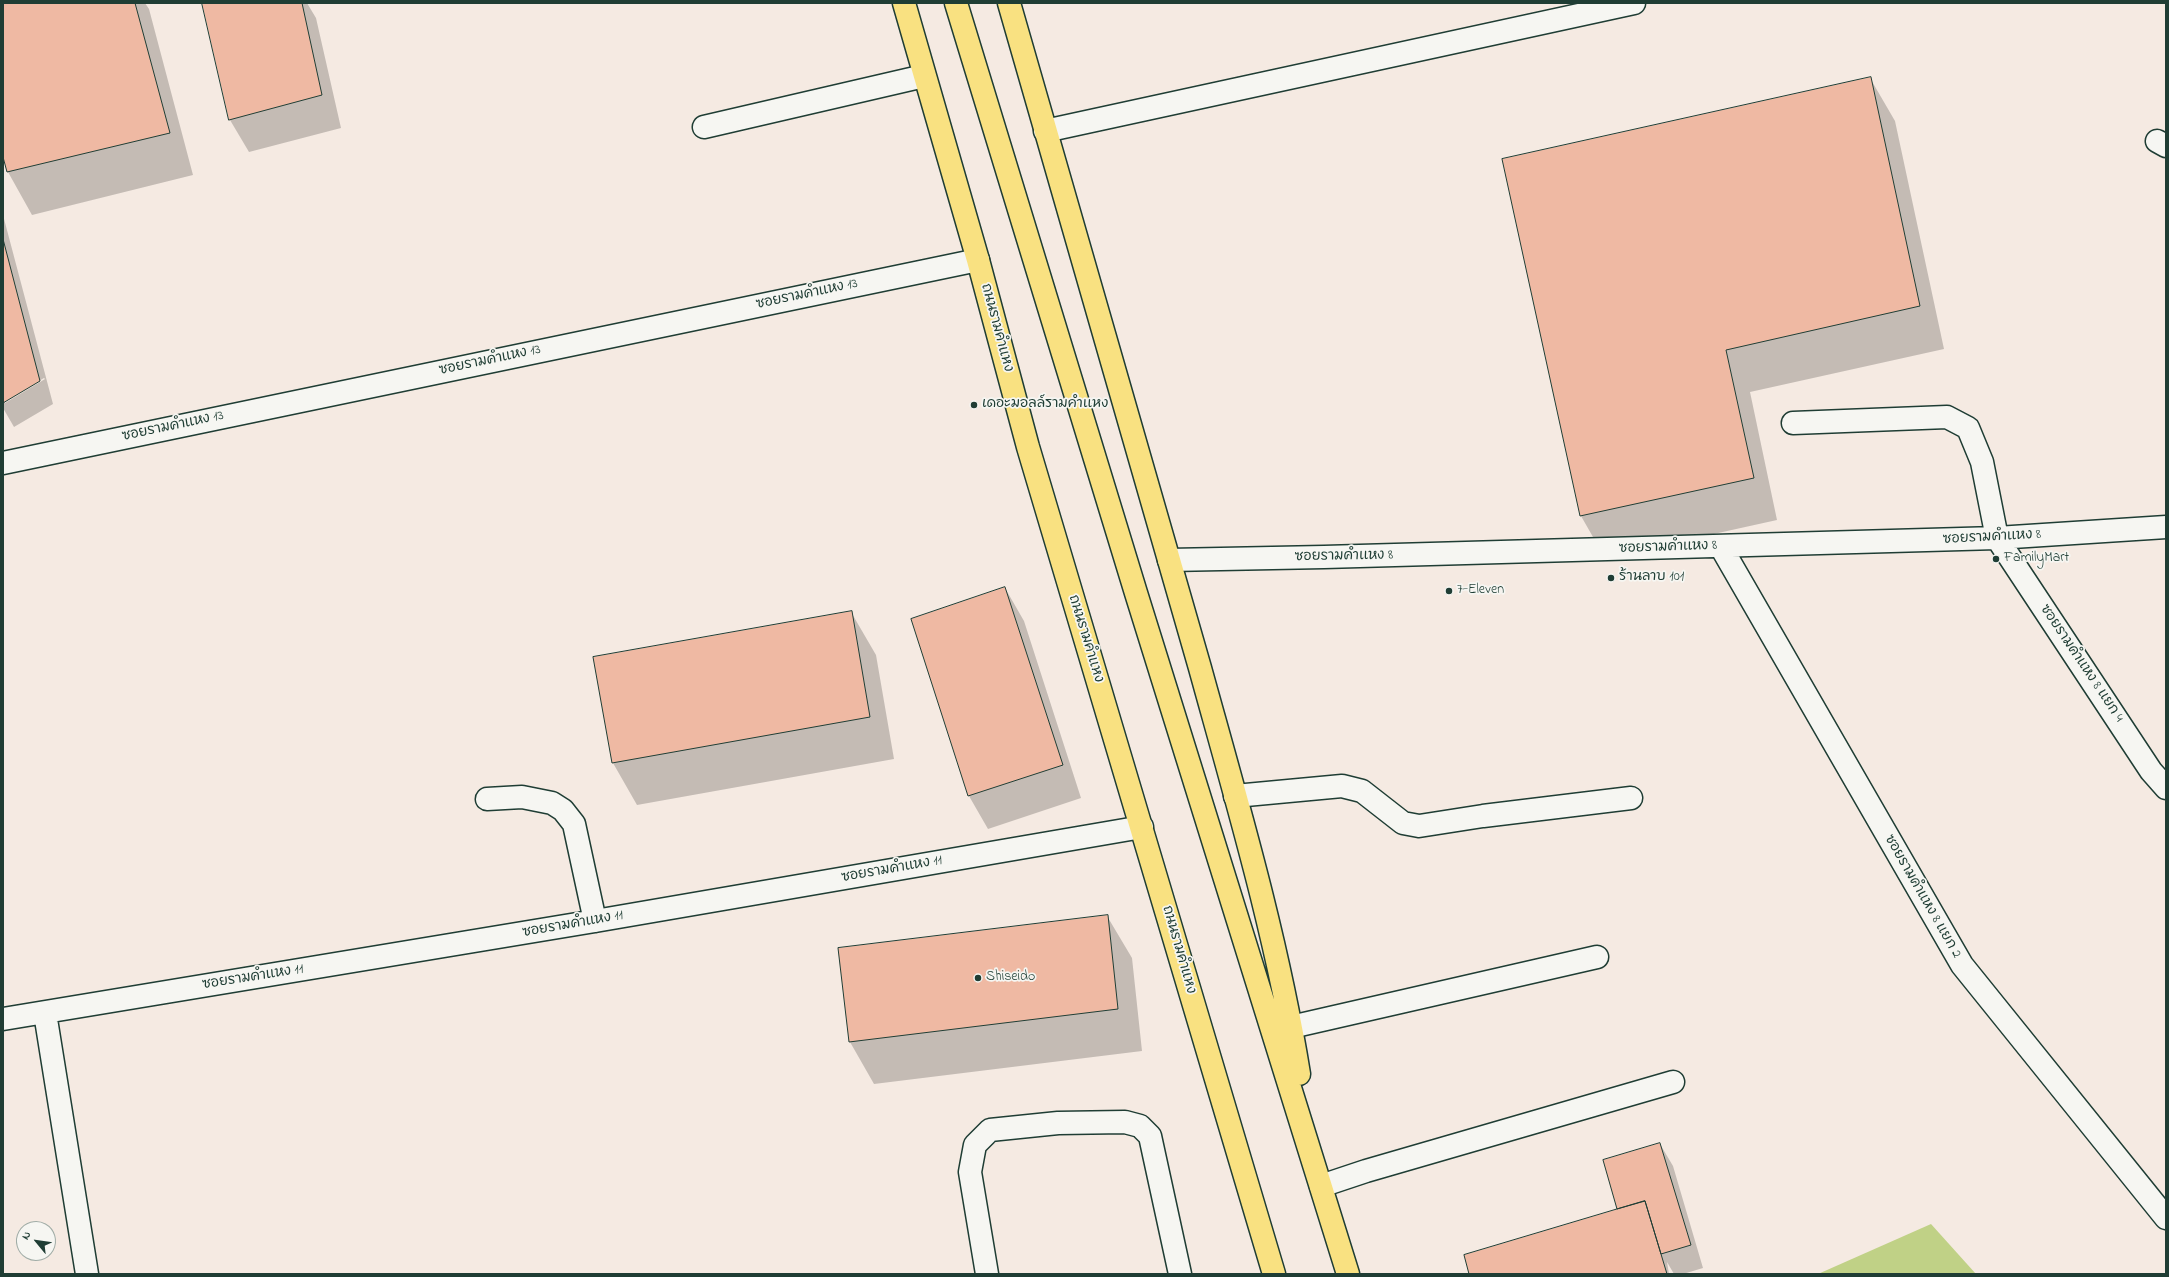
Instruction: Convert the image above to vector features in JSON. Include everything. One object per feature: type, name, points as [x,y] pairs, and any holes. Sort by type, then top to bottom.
[{"type":"main road","name":"ถนนรามคำแหง","points":[[904,3],[978,260],[1030,454],[1274,1274]]},
{"type":"main road","points":[[956,3],[1136,593],[1311,1151],[1348,1274]]},
{"type":"main road","points":[[1009,3],[1169,560],[1235,796],[1291,1027],[1311,1151]]},
{"type":"street","points":[[1045,131],[1634,3]]},
{"type":"street","points":[[704,127],[924,76]]},
{"type":"street","name":"ซอยรามคำแหง 13","points":[[3,463],[978,260]]},
{"type":"street","points":[[1793,423],[1947,416],[1968,428],[1982,462],[1998,538]]},
{"type":"street","name":"ซอยรามคำแหง 8","points":[[1169,560],[1721,547],[2162,533]]},
{"type":"street","name":"ซอยรามคำแหง 8 แยก 4","points":[[1998,538],[2151,771],[2166,788]]},
{"type":"street","name":"ซอยรามคำแหง 8 แยก 2","points":[[1721,547],[1962,965],[2166,1218]]},
{"type":"street","points":[[1235,796],[1342,786],[1362,791],[1403,823],[1419,826],[1483,816],[1631,798]]},
{"type":"street","points":[[487,799],[528,798],[552,802],[563,810],[574,824],[595,921]]},
{"type":"street","name":"ซอยรามคำแหง 11","points":[[3,1019],[595,921],[1142,827]]},
{"type":"street","points":[[1291,1027],[1597,957]]},
{"type":"street","points":[[45,1013],[87,1274]]},
{"type":"street","points":[[1321,1186],[1366,1171],[1673,1082]]},
{"type":"street","points":[[987,1274],[970,1172],[975,1145],[990,1130],[1058,1123],[1125,1122],[1140,1126],[1150,1136],[1180,1274]]},
{"type":"green space","points":[[1931,1224],[1976,1274],[1818,1274]]},
{"type":"building","points":[[3,3],[135,3],[170,133],[7,172],[3,157]]},
{"type":"building","points":[[202,3],[302,3],[322,95],[229,120]]},
{"type":"building","points":[[1871,77],[1920,306],[1726,350],[1754,478],[1580,516],[1502,159]]},
{"type":"building","points":[[3,239],[40,381],[3,403]]},
{"type":"building","points":[[1005,587],[1063,765],[968,796],[911,619]]},
{"type":"building","points":[[852,611],[870,717],[612,763],[593,657]]},
{"type":"building","name":"Shiseido","points":[[1108,915],[1118,1009],[849,1042],[838,948]]},
{"type":"building","points":[[1660,1143],[1691,1245],[1661,1254],[1645,1201],[1617,1209],[1603,1160]]},
{"type":"building","points":[[1645,1201],[1667,1274],[1469,1274],[1464,1255]]},
{"type":"place","name":"เดอะมอลล์รามคำแหง","points":[[974,405]]},
{"type":"place","name":"FamilyMart","points":[[1996,559]]},
{"type":"place","name":"ร้านลาบ 101","points":[[1611,578]]},
{"type":"place","name":"7-Eleven","points":[[1449,591]]},
{"type":"place","name":"Shiseido","points":[[978,978]]}]
